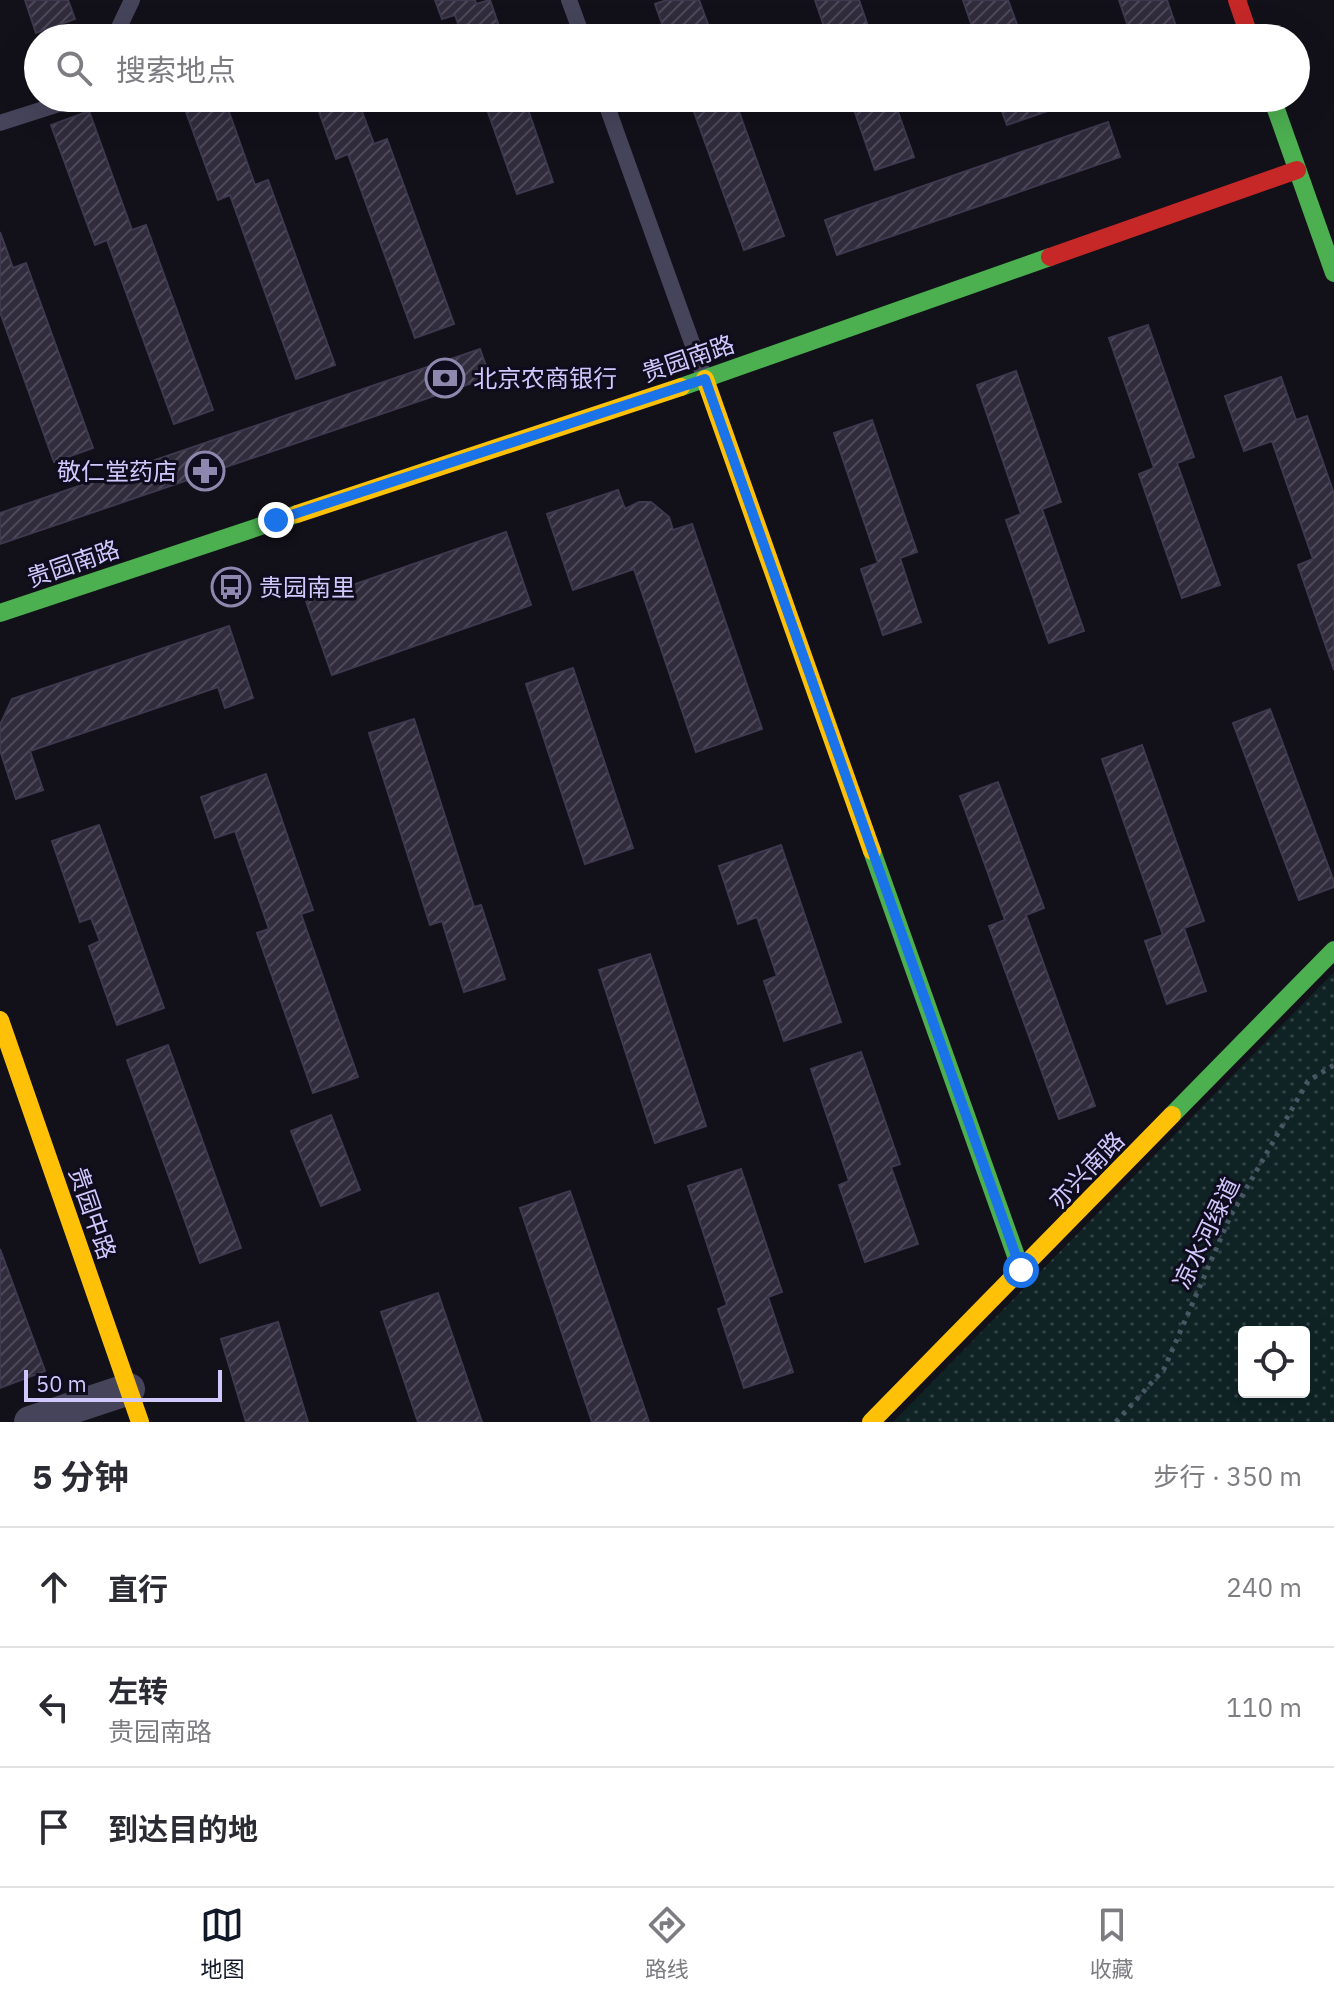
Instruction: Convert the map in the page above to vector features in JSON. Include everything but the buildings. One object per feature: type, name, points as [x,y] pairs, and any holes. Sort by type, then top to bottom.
[{"type":"street","points":[[1237,0],[1245,24]]},
{"type":"street","points":[[1277,112],[1334,273]]},
{"type":"street","name":"贵园南路","points":[[0,613],[705,379],[1297,170]]},
{"type":"street","points":[[705,379],[1021,1270]]},
{"type":"street","name":"亦兴南路","points":[[871,1422],[1334,950]]},
{"type":"street","name":"贵园中路","points":[[0,1020],[140,1422]]},
{"type":"street","points":[[30,1422],[129,1389]]},
{"type":"lane","points":[[121,24],[132,0]]},
{"type":"lane","points":[[569,0],[578,24]]},
{"type":"lane","points":[[0,123],[34,112]]},
{"type":"lane","points":[[609,112],[705,379]]},
{"type":"path","name":"凉水河绿道","points":[[1116,1422],[1164,1369],[1230,1217],[1308,1081],[1334,1065]]},
{"type":"green space","points":[[1334,972],[1334,1422],[893,1422]]},
{"type":"traffic: fast","points":[[1277,112],[1334,273]]},
{"type":"traffic: fast","points":[[681,387],[1050,257]]},
{"type":"traffic: fast","points":[[0,613],[297,514]]},
{"type":"traffic: fast","points":[[872,851],[1021,1270]]},
{"type":"traffic: fast","points":[[1172,1115],[1334,950]]},
{"type":"traffic: slow","points":[[705,379],[872,851]]},
{"type":"traffic: slow","points":[[297,514],[681,387]]},
{"type":"traffic: slow","points":[[0,1020],[140,1422]]},
{"type":"traffic: slow","points":[[871,1422],[1172,1115]]},
{"type":"traffic: jam","points":[[1237,0],[1245,24]]},
{"type":"traffic: jam","points":[[1050,257],[1297,170]]},
{"type":"place","name":"北京农商银行","points":[[445,378]]},
{"type":"place","name":"敬仁堂药店","points":[[205,471]]},
{"type":"place","name":"贵园南里","points":[[231,587]]},
{"type":"route","points":[[276,520],[705,379],[1021,1270]]}]
